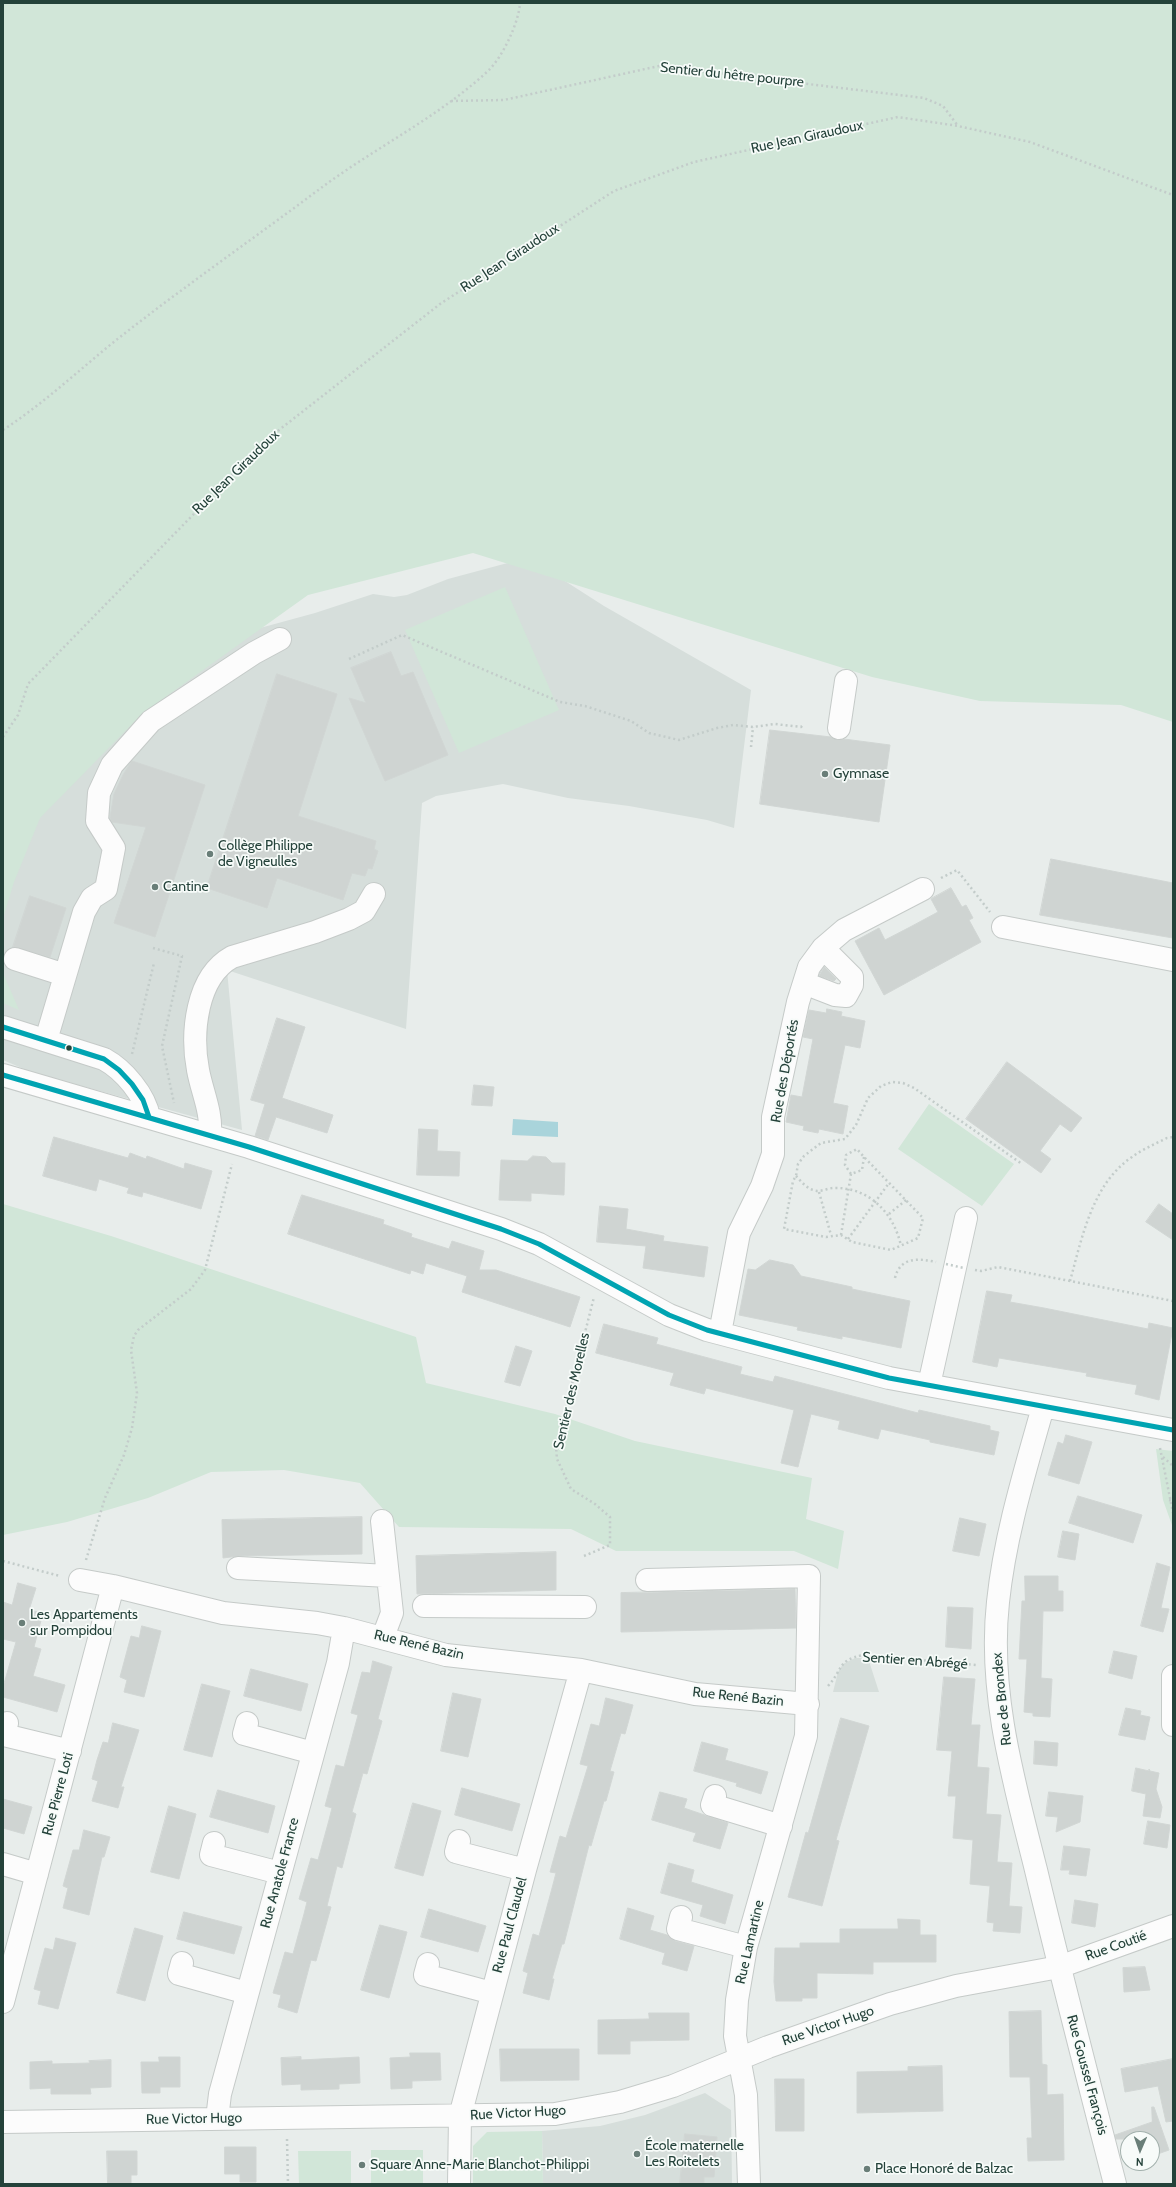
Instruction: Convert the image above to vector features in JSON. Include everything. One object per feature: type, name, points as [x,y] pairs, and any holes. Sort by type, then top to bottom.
[{"type":"street","points":[[46,1040],[84,912],[92,898],[106,889],[114,848],[97,821],[99,793],[112,765],[151,721],[254,653],[280,639]]},
{"type":"street","points":[[840,728],[846,681]]},
{"type":"street","name":"Rue des Déportés","points":[[720,1333],[738,1233],[762,1186],[773,1154],[773,1117],[798,1002],[809,967],[823,948],[844,930],[923,888]]},
{"type":"street","points":[[210,1135],[209,1109],[198,1071],[195,1048],[198,1019],[203,997],[212,973],[221,963],[232,957],[315,932],[364,911],[374,894]]},
{"type":"street","points":[[1003,927],[1173,960]]},
{"type":"street","points":[[804,983],[835,995],[846,996],[852,986],[852,977],[823,948]]},
{"type":"street","points":[[15,959],[65,975]]},
{"type":"street","points":[[3,1027],[104,1059],[121,1071],[147,1105],[149,1118]]},
{"type":"street","points":[[3,1075],[210,1135],[494,1227],[539,1244],[669,1315],[720,1333],[846,1367],[929,1385],[1163,1429]]},
{"type":"street","points":[[929,1385],[966,1218]]},
{"type":"street","name":"Rue de Brondex","points":[[1043,1407],[1011,1524],[998,1602],[996,1666],[1003,1735],[1059,1967]]},
{"type":"street","points":[[382,1521],[392,1613],[383,1637]]},
{"type":"street","points":[[238,1568],[388,1576]]},
{"type":"street","name":"Rue Lamartine","points":[[647,1580],[809,1576],[808,1704],[806,1736],[746,1947],[737,2000],[734,2036],[740,2058],[746,2095],[749,2184]]},
{"type":"street","name":"Rue René Bazin","points":[[80,1580],[113,1586],[223,1613],[344,1628],[446,1654],[581,1670],[694,1694],[808,1704]]},
{"type":"street","name":"Rue Pierre Loti","points":[[3,1999],[113,1586]]},
{"type":"street","points":[[424,1606],[585,1607]]},
{"type":"street","name":"Rue Anatole France","points":[[218,2119],[220,2094],[338,1663],[344,1628]]},
{"type":"street","name":"Rue Paul Claudel","points":[[459,2184],[460,2116],[525,1870],[581,1670]]},
{"type":"street","points":[[1173,1676],[1173,1725]]},
{"type":"street","points":[[7,1723],[4,1734],[70,1751]]},
{"type":"street","points":[[247,1723],[244,1734],[313,1752]]},
{"type":"street","points":[[715,1796],[712,1805],[781,1826]]},
{"type":"street","points":[[459,1841],[456,1852],[525,1870]]},
{"type":"street","points":[[214,1843],[211,1854],[280,1873]]},
{"type":"street","points":[[3,1864],[37,1874]]},
{"type":"street","points":[[681,1917],[678,1929],[746,1947]]},
{"type":"street","name":"Rue Coutié","points":[[1059,1967],[1173,1926]]},
{"type":"street","points":[[182,1963],[178,1974],[247,1993]]},
{"type":"street","points":[[428,1964],[425,1975],[492,1993]]},
{"type":"street","name":"Rue Victor Hugo","points":[[3,2122],[555,2114],[620,2102],[673,2086],[740,2058],[890,2004],[956,1986],[1059,1967]]},
{"type":"street","name":"Rue Goussel François","points":[[1059,1967],[1115,2184]]},
{"type":"path","points":[[3,430],[25,416],[116,341],[336,176],[450,101],[490,69],[511,35],[519,17],[520,3]]},
{"type":"path","name":"Sentier du hêtre pourpre","points":[[450,101],[504,100],[659,66],[924,98],[942,106],[958,126]]},
{"type":"path","name":"Rue Jean Giraudoux","points":[[3,736],[18,715],[28,684],[264,441],[440,304],[614,191],[694,162],[898,117],[958,126],[1030,142],[1173,195]]},
{"type":"path","points":[[349,659],[402,635],[560,702],[585,706],[631,721],[649,733],[679,740],[717,728],[733,725],[753,727],[775,724],[801,727],[804,724]]},
{"type":"path","points":[[751,746],[753,727]]},
{"type":"path","points":[[923,888],[957,870],[1003,927]]},
{"type":"path","points":[[153,948],[182,956],[162,1046],[177,1114],[175,1125]]},
{"type":"path","points":[[121,1071],[134,1051],[154,963]]},
{"type":"path","points":[[841,1235],[851,1174],[845,1165],[846,1155],[857,1149],[923,1218],[918,1238],[891,1250],[852,1242],[841,1235],[830,1235],[826,1237],[784,1229],[793,1181],[796,1176],[798,1164],[804,1156],[821,1143],[845,1138],[856,1125],[868,1098],[881,1086],[892,1082],[903,1083],[914,1088],[1022,1164]]},
{"type":"path","points":[[1070,1281],[1087,1220],[1106,1182],[1131,1157],[1167,1138],[1173,1137]]},
{"type":"path","points":[[851,1174],[862,1170],[864,1157]]},
{"type":"path","points":[[3,1561],[80,1580],[105,1498],[124,1455],[132,1428],[137,1393],[131,1350],[134,1336],[138,1330],[191,1289],[205,1270],[232,1164]]},
{"type":"path","points":[[796,1176],[812,1190],[819,1192],[834,1188],[849,1189],[875,1201],[889,1214],[896,1227],[901,1246]]},
{"type":"path","points":[[848,1239],[889,1182]]},
{"type":"path","points":[[819,1192],[830,1235]]},
{"type":"path","points":[[889,1214],[906,1200]]},
{"type":"path","points":[[894,1278],[897,1269],[903,1264],[919,1258],[981,1271],[998,1267],[1173,1301]]},
{"type":"path","name":"Sentier des Morelles","points":[[584,1556],[610,1545],[610,1517],[595,1504],[570,1488],[557,1459],[556,1447],[591,1306]]},
{"type":"path","points":[[1163,1429],[1162,1457],[1169,1500],[1173,1513]]},
{"type":"path","points":[[1162,1457],[1173,1466]]},
{"type":"path","points":[[1169,1500],[1173,1501]]},
{"type":"path","name":"Sentier en Abrégé","points":[[808,1704],[832,1682],[841,1664],[851,1658],[863,1655],[996,1666]]},
{"type":"path","points":[[286,2118],[288,2184]]},
{"type":"shaded area","name":"Collège Philippe de Vigneulles","points":[[515,561],[540,565],[604,606],[751,690],[734,828],[707,820],[629,806],[568,798],[503,784],[436,796],[422,803],[406,1029],[227,970],[242,1130],[31,1072],[3,1060],[3,843],[16,806],[249,631],[315,613],[373,594],[394,597],[407,595],[448,579]]},
{"type":"shaded area","points":[[855,1658],[868,1658],[879,1692],[833,1692],[838,1672],[843,1664]]},
{"type":"shaded area","name":"École maternelle Les Roitelets","points":[[705,2093],[731,2110],[732,2184],[543,2184],[542,2131],[600,2126],[645,2115]]},
{"type":"green space","points":[[3,3],[1173,3],[1173,722],[1121,705],[980,701],[872,677],[473,553],[308,595],[143,713],[40,818],[14,882],[3,918]]},
{"type":"green space","points":[[505,587],[559,710],[459,753],[405,630]]},
{"type":"green space","points":[[3,973],[19,1010],[3,1003]]},
{"type":"green space","points":[[929,1104],[1014,1164],[982,1206],[898,1149]]},
{"type":"green space","points":[[3,1204],[111,1236],[416,1337],[426,1383],[555,1414],[635,1441],[812,1478],[806,1519],[844,1531],[838,1569],[794,1551],[616,1551],[571,1529],[399,1527],[360,1483],[284,1470],[211,1472],[148,1498],[67,1522],[3,1535]]},
{"type":"green space","points":[[1156,1449],[1173,1451],[1173,1528],[1163,1500]]},
{"type":"green space","points":[[542,2131],[543,2184],[473,2184],[473,2146],[487,2132]]},
{"type":"green space","points":[[371,2150],[423,2150],[423,2184],[371,2184]]},
{"type":"green space","points":[[298,2151],[351,2151],[351,2184],[299,2184]]},
{"type":"water","points":[[513,1119],[558,1122],[558,1137],[512,1135]]},
{"type":"building","points":[[391,652],[401,676],[413,672],[448,755],[385,781],[349,698],[366,703],[351,668]]},
{"type":"building","points":[[277,674],[337,694],[298,816],[376,841],[374,849],[378,851],[372,869],[368,868],[365,876],[352,873],[343,900],[277,878],[267,908],[207,888]]},
{"type":"building","name":"Gymnase","points":[[770,730],[831,737],[838,740],[844,739],[890,745],[879,822],[760,804]]},
{"type":"building","points":[[132,761],[205,785],[155,937],[114,923],[146,827],[112,822],[110,818],[114,794]]},
{"type":"building","points":[[1051,859],[1173,883],[1173,938],[1040,915]]},
{"type":"building","points":[[951,888],[962,907],[966,905],[973,918],[969,920],[981,942],[884,995],[855,941],[879,928],[885,940],[938,912],[931,899]]},
{"type":"building","points":[[30,896],[66,908],[50,957],[13,947]]},
{"type":"building","points":[[824,967],[836,979],[834,981],[819,976]]},
{"type":"building","points":[[827,1009],[842,1012],[841,1016],[865,1021],[860,1048],[845,1045],[833,1103],[848,1106],[843,1134],[819,1129],[818,1133],[803,1130],[804,1126],[786,1122],[791,1095],[802,1097],[813,1039],[803,1037],[809,1010],[826,1013]]},
{"type":"building","points":[[277,1018],[305,1027],[282,1098],[333,1115],[327,1133],[276,1117],[268,1140],[255,1136],[265,1104],[251,1100]]},
{"type":"building","points":[[1007,1062],[1082,1118],[1071,1132],[1060,1124],[1040,1151],[1051,1159],[1041,1173],[966,1119]]},
{"type":"building","points":[[474,1085],[494,1087],[492,1106],[472,1105]]},
{"type":"building","points":[[419,1129],[438,1130],[437,1151],[460,1152],[459,1176],[417,1175]]},
{"type":"building","points":[[54,1137],[128,1158],[130,1153],[146,1159],[147,1156],[184,1169],[185,1163],[212,1171],[201,1209],[143,1192],[142,1197],[127,1193],[129,1188],[99,1179],[96,1191],[43,1176]]},
{"type":"building","points":[[533,1156],[546,1157],[552,1163],[565,1163],[564,1195],[531,1193],[531,1201],[499,1200],[501,1160],[527,1161]]},
{"type":"building","points":[[302,1195],[384,1220],[383,1224],[412,1234],[411,1237],[449,1249],[452,1241],[484,1251],[479,1270],[496,1270],[580,1297],[570,1327],[462,1292],[467,1276],[426,1263],[423,1274],[411,1270],[410,1274],[288,1234]]},
{"type":"building","points":[[1159,1204],[1173,1214],[1173,1240],[1146,1222]]},
{"type":"building","points":[[600,1206],[628,1209],[626,1229],[664,1236],[663,1241],[708,1247],[704,1277],[643,1268],[646,1246],[597,1242]]},
{"type":"building","points":[[770,1260],[793,1265],[801,1276],[852,1287],[852,1289],[910,1301],[901,1348],[842,1336],[842,1339],[797,1330],[798,1327],[739,1315],[748,1269],[755,1270]]},
{"type":"building","points":[[987,1291],[1012,1295],[1010,1302],[1148,1329],[1149,1323],[1173,1328],[1159,1400],[1135,1394],[1137,1385],[1086,1376],[1087,1373],[999,1358],[997,1367],[973,1362]]},
{"type":"building","points":[[604,1324],[658,1338],[656,1344],[742,1367],[740,1374],[773,1382],[775,1376],[918,1413],[919,1410],[990,1426],[990,1430],[999,1432],[994,1455],[930,1442],[930,1440],[881,1429],[878,1439],[838,1429],[840,1421],[811,1414],[798,1467],[781,1463],[794,1410],[706,1388],[704,1394],[670,1385],[674,1373],[596,1353]]},
{"type":"building","points":[[516,1346],[532,1351],[520,1386],[505,1382]]},
{"type":"building","points":[[1066,1435],[1092,1442],[1079,1484],[1048,1475],[1058,1442],[1063,1444]]},
{"type":"building","points":[[1078,1496],[1142,1515],[1133,1543],[1069,1523]]},
{"type":"building","points":[[362,1517],[362,1554],[239,1556],[223,1558],[222,1520]]},
{"type":"building","points":[[960,1518],[986,1524],[979,1556],[953,1551]]},
{"type":"building","points":[[1063,1531],[1079,1534],[1075,1560],[1058,1557]]},
{"type":"building","points":[[556,1552],[556,1590],[417,1594],[416,1556]]},
{"type":"building","points":[[1157,1563],[1170,1567],[1161,1608],[1169,1609],[1163,1632],[1141,1626]]},
{"type":"building","points":[[1025,1576],[1058,1576],[1058,1591],[1063,1591],[1063,1611],[1043,1611],[1041,1678],[1052,1679],[1050,1717],[1033,1716],[1033,1713],[1024,1712],[1027,1659],[1019,1659],[1022,1601],[1025,1601]]},
{"type":"building","points":[[18,1583],[36,1588],[29,1610],[43,1613],[34,1647],[41,1649],[33,1676],[65,1685],[57,1712],[3,1697],[3,1687],[16,1642],[3,1639],[3,1602],[12,1605]]},
{"type":"building","points":[[795,1589],[796,1628],[621,1632],[621,1593]]},
{"type":"building","points":[[948,1607],[973,1608],[971,1649],[946,1647]]},
{"type":"building","points":[[142,1626],[161,1631],[144,1697],[124,1692],[127,1680],[120,1677],[131,1636],[139,1638]]},
{"type":"building","points":[[1114,1651],[1137,1656],[1132,1679],[1109,1673]]},
{"type":"building","points":[[373,1661],[392,1667],[378,1719],[382,1721],[367,1774],[363,1773],[352,1812],[356,1814],[342,1868],[337,1866],[327,1906],[331,1907],[316,1961],[311,1960],[297,2013],[278,2007],[281,1995],[273,1993],[285,1952],[293,1954],[307,1902],[299,1899],[311,1858],[318,1860],[332,1808],[325,1806],[336,1765],[344,1767],[358,1715],[351,1713],[362,1672],[370,1673]]},
{"type":"building","points":[[251,1669],[308,1684],[301,1711],[244,1696]]},
{"type":"building","points":[[944,1677],[975,1679],[971,1725],[980,1725],[977,1767],[989,1768],[986,1814],[1001,1815],[997,1862],[1012,1863],[1009,1906],[1022,1907],[1020,1933],[993,1931],[994,1923],[987,1922],[990,1886],[970,1884],[973,1840],[953,1838],[956,1796],[948,1796],[952,1751],[937,1750]]},
{"type":"building","points":[[202,1684],[230,1691],[212,1757],[184,1750]]},
{"type":"building","points":[[453,1693],[481,1699],[468,1757],[441,1751]]},
{"type":"building","points":[[606,1698],[633,1705],[625,1734],[621,1733],[610,1771],[614,1772],[591,1846],[589,1845],[564,1944],[562,1944],[552,1979],[554,1979],[549,2000],[523,1993],[528,1973],[523,1971],[533,1934],[539,1936],[556,1873],[550,1872],[560,1836],[566,1838],[588,1766],[580,1764],[591,1724],[599,1726]]},
{"type":"building","points":[[1126,1708],[1141,1711],[1140,1715],[1150,1717],[1145,1740],[1119,1735]]},
{"type":"building","points":[[841,1718],[869,1726],[836,1840],[839,1841],[822,1906],[788,1897]]},
{"type":"building","points":[[113,1723],[139,1730],[121,1787],[124,1787],[118,1808],[92,1801],[98,1781],[92,1779],[97,1760],[103,1742],[108,1743]]},
{"type":"building","points":[[1035,1741],[1058,1743],[1057,1766],[1034,1764]]},
{"type":"building","points":[[702,1742],[728,1749],[725,1760],[768,1772],[761,1794],[736,1786],[737,1783],[694,1771]]},
{"type":"building","points":[[1136,1768],[1149,1771],[1149,1769],[1150,1771],[1159,1773],[1156,1789],[1162,1807],[1160,1818],[1143,1816],[1146,1794],[1132,1791]]},
{"type":"building","points":[[462,1788],[520,1804],[512,1831],[455,1815]]},
{"type":"building","points":[[218,1790],[275,1806],[268,1833],[210,1817]]},
{"type":"building","points":[[660,1792],[687,1799],[684,1808],[728,1823],[720,1849],[693,1841],[696,1833],[652,1820]]},
{"type":"building","points":[[1049,1792],[1083,1796],[1080,1822],[1056,1832],[1058,1817],[1046,1816]]},
{"type":"building","points":[[3,1799],[32,1807],[24,1834],[3,1828]]},
{"type":"building","points":[[413,1803],[441,1811],[423,1876],[395,1868]]},
{"type":"building","points":[[169,1806],[196,1814],[179,1879],[151,1872]]},
{"type":"building","points":[[1148,1821],[1170,1825],[1167,1848],[1144,1844]]},
{"type":"building","points":[[84,1830],[110,1837],[104,1857],[102,1857],[89,1915],[63,1908],[68,1888],[63,1886],[73,1850],[79,1850]]},
{"type":"building","points":[[1064,1846],[1090,1849],[1086,1876],[1069,1874],[1070,1870],[1061,1870]]},
{"type":"building","points":[[669,1863],[694,1870],[691,1882],[733,1895],[725,1924],[700,1916],[703,1905],[661,1893]]},
{"type":"building","points":[[1075,1900],[1098,1904],[1095,1927],[1072,1923]]},
{"type":"building","points":[[628,1908],[654,1916],[650,1930],[667,1935],[675,1941],[694,1946],[687,1971],[662,1964],[665,1953],[620,1939]]},
{"type":"building","points":[[429,1909],[486,1926],[478,1952],[421,1937]]},
{"type":"building","points":[[184,1912],[242,1927],[234,1954],[177,1939]]},
{"type":"building","points":[[898,1919],[920,1920],[920,1935],[936,1935],[936,1962],[873,1962],[873,1974],[817,1973],[817,1998],[802,1998],[802,2001],[776,2001],[774,1982],[775,1948],[800,1948],[800,1943],[840,1943],[840,1929],[898,1929]]},
{"type":"building","points":[[380,1925],[407,1932],[389,1998],[361,1990]]},
{"type":"building","points":[[135,1928],[163,1936],[145,2001],[117,1993]]},
{"type":"building","points":[[56,1938],[76,1943],[58,2009],[38,2004],[41,1991],[34,1989],[45,1948],[53,1950]]},
{"type":"building","points":[[1145,1967],[1150,1990],[1124,1992],[1123,1968]]},
{"type":"building","points":[[1041,2011],[1042,2064],[1047,2065],[1047,2095],[1063,2094],[1064,2160],[1028,2161],[1027,2138],[1032,2138],[1030,2077],[1010,2077],[1009,2012]]},
{"type":"building","points":[[649,2013],[689,2013],[689,2040],[630,2041],[630,2054],[598,2054],[598,2020],[649,2019]]},
{"type":"building","points":[[500,2049],[579,2049],[579,2080],[501,2081]]},
{"type":"building","points":[[410,2053],[440,2053],[441,2080],[412,2081],[412,2088],[391,2089],[390,2058],[410,2057]]},
{"type":"building","points":[[159,2057],[180,2057],[180,2087],[160,2087],[160,2093],[142,2093],[141,2062],[159,2062]]},
{"type":"building","points":[[301,2057],[301,2060],[359,2057],[360,2083],[339,2084],[339,2089],[301,2090],[301,2084],[282,2085],[281,2058]]},
{"type":"building","points":[[1173,2059],[1173,2121],[1166,2122],[1158,2086],[1125,2092],[1121,2069]]},
{"type":"building","points":[[111,2060],[111,2087],[90,2088],[91,2094],[51,2094],[51,2088],[30,2089],[30,2062],[52,2061],[52,2064],[90,2063],[89,2061]]},
{"type":"building","points":[[942,2066],[943,2111],[857,2113],[857,2072],[908,2071],[908,2067]]},
{"type":"building","points":[[775,2079],[804,2079],[804,2131],[776,2131]]},
{"type":"building","points":[[1152,2107],[1154,2107],[1169,2150],[1160,2153],[1160,2131],[1126,2131],[1152,2122]]},
{"type":"building","points":[[1120,2133],[1120,2139],[1116,2139],[1115,2135]]},
{"type":"building","points":[[685,2134],[717,2137],[714,2177],[704,2177],[704,2184],[680,2184]]},
{"type":"building","points":[[225,2147],[256,2147],[256,2182],[240,2182],[240,2174],[225,2174]]},
{"type":"building","points":[[107,2151],[137,2151],[137,2175],[131,2175],[131,2184],[108,2184]]},
{"type":"transit line","points":[[3,1027],[104,1059],[119,1070],[132,1084],[143,1100],[149,1117]]},
{"type":"transit line","points":[[3,1075],[249,1147],[501,1229],[539,1244],[669,1315],[707,1330],[889,1378],[1173,1430]]},
{"type":"place","name":"Gymnase","points":[[825,774]]},
{"type":"place","name":"Collège Philippe de Vigneulles","points":[[210,854]]},
{"type":"place","name":"Cantine","points":[[155,887]]},
{"type":"place","name":"Les Appartements sur Pompidou","points":[[22,1623]]},
{"type":"place","name":"École maternelle Les Roitelets","points":[[637,2154]]},
{"type":"place","name":"Square Anne-Marie Blanchot-Philippi","points":[[362,2165]]},
{"type":"place","name":"Place Honoré de Balzac","points":[[867,2169]]}]
